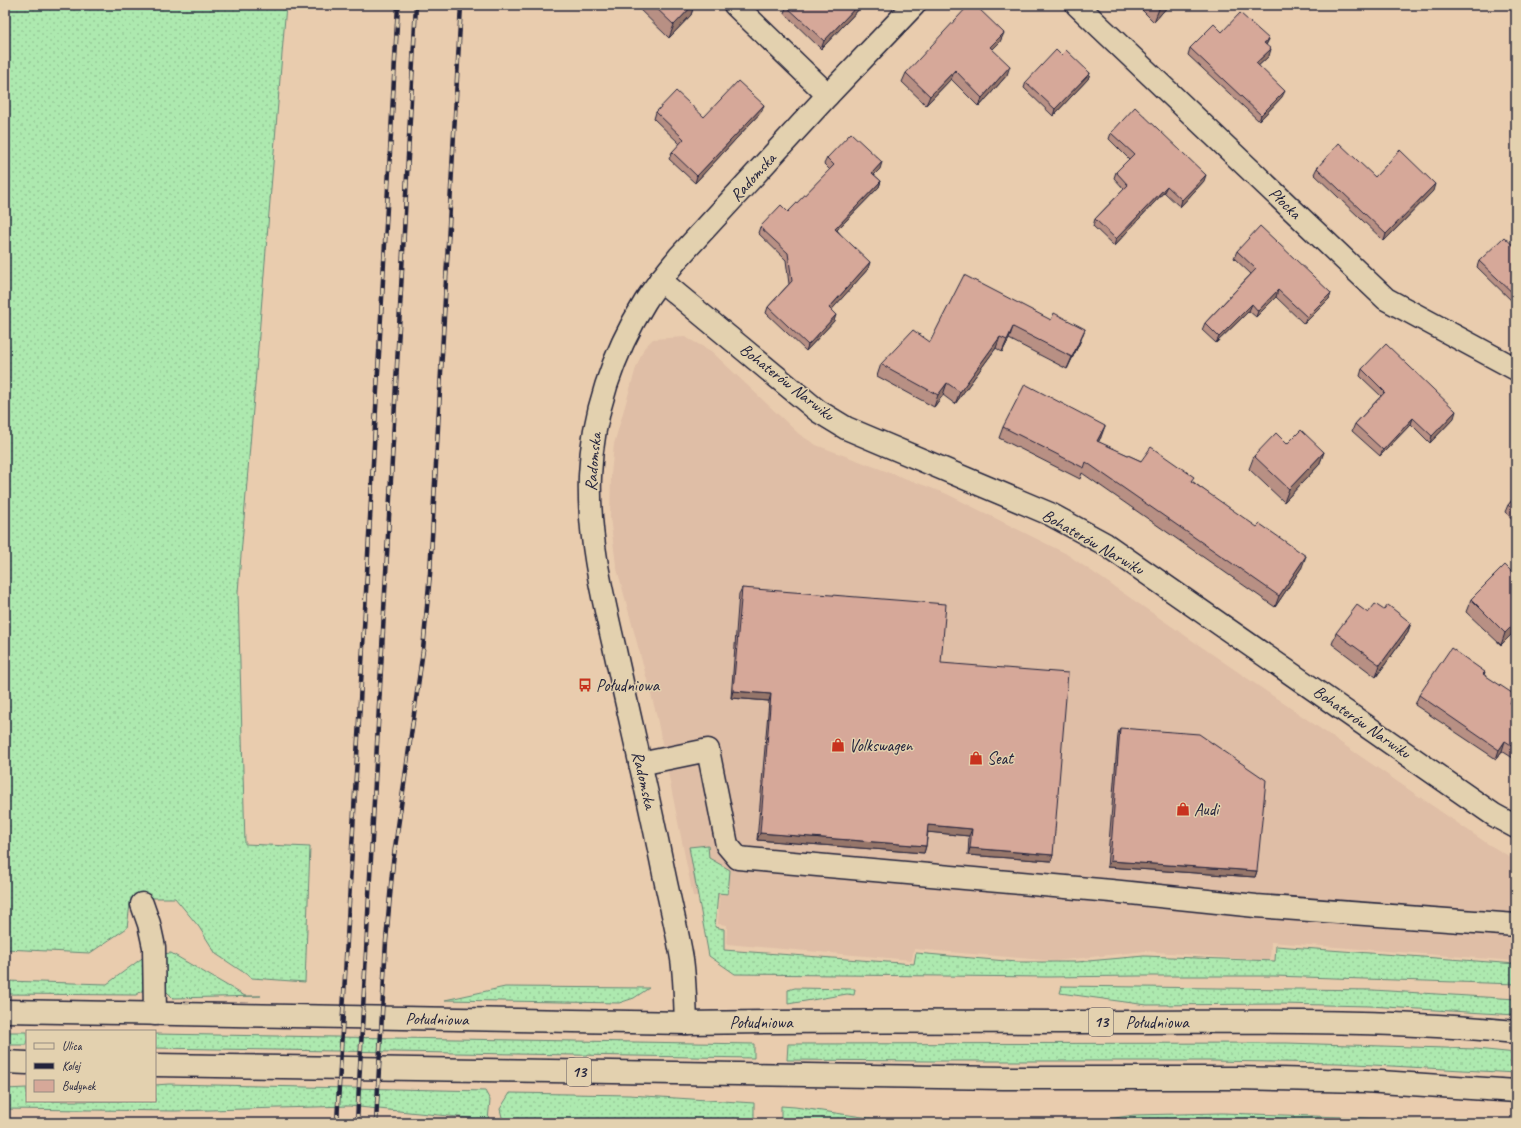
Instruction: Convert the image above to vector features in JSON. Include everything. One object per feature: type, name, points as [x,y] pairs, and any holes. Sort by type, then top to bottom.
[{"type":"street","points":[[735,5],[828,95]]},
{"type":"street","name":"Radomska","points":[[686,1023],[681,957],[594,550],[590,508],[590,474],[599,411],[609,377],[630,330],[645,302],[660,280],[679,257],[828,95],[914,5]]},
{"type":"street","name":"Płocka","points":[[1077,5],[1386,299],[1516,369]]},
{"type":"street","name":"Bohaterów Narwiku","points":[[660,280],[818,411],[846,428],[1050,514],[1105,544],[1494,815],[1516,827]]},
{"type":"street","points":[[640,764],[708,750],[727,846],[738,858],[1118,892],[1256,906],[1516,924]]},
{"type":"street","points":[[142,904],[149,924],[154,948],[156,1014]]},
{"type":"street","name":"Południowa","points":[[5,1011],[686,1023],[1356,1022],[1516,1032]]},
{"type":"street","points":[[5,1062],[26,1063]]},
{"type":"street","name":"13","points":[[156,1065],[1003,1078],[1236,1078],[1365,1081],[1516,1091]]},
{"type":"street","points":[[1487,1089],[1516,1094]]},
{"type":"shaded area","points":[[685,337],[711,351],[799,434],[816,445],[947,494],[1065,553],[1488,844],[1516,860],[1516,961],[1271,942],[1270,961],[1145,951],[1055,961],[914,949],[912,960],[726,944],[727,925],[718,924],[719,898],[693,896],[656,713],[616,565],[610,517],[611,475],[614,444],[636,368],[644,348],[653,339]]},
{"type":"green space","points":[[5,5],[286,5],[238,592],[245,844],[310,847],[305,982],[252,978],[216,954],[199,927],[175,898],[153,898],[130,904],[127,928],[90,953],[5,949]]},
{"type":"green space","points":[[708,845],[709,858],[730,870],[728,894],[718,893],[715,927],[724,929],[724,950],[914,964],[916,953],[1017,962],[1077,962],[1144,956],[1275,961],[1276,946],[1516,964],[1516,984],[1274,976],[1048,977],[735,974],[709,956],[689,847]]},
{"type":"green space","points":[[171,953],[245,996],[261,996],[173,998],[161,986],[162,954]]},
{"type":"green space","points":[[145,956],[146,988],[136,995],[5,994],[5,981],[107,984]]},
{"type":"green space","points":[[1062,986],[1373,990],[1516,999],[1516,1015],[1370,1006],[1281,1004],[1147,1005],[1060,993]]},
{"type":"green space","points":[[505,987],[649,988],[634,998],[619,1003],[445,1000]]},
{"type":"green space","points":[[795,988],[855,989],[854,995],[847,994],[788,1004],[788,990]]},
{"type":"green space","points":[[5,1032],[26,1032],[26,1045],[5,1045]]},
{"type":"green space","points":[[156,1034],[754,1044],[754,1058],[156,1048]]},
{"type":"green space","points":[[1287,1043],[1476,1049],[1516,1053],[1516,1073],[1338,1063],[1211,1061],[787,1060],[788,1044]]},
{"type":"green space","points":[[156,1085],[485,1091],[490,1100],[488,1120],[349,1106],[175,1111],[5,1109],[5,1089],[26,1088],[26,1102],[156,1102]]},
{"type":"green space","points":[[510,1093],[629,1095],[754,1103],[754,1123],[593,1123],[503,1121],[500,1109]]},
{"type":"green space","points":[[781,1106],[876,1119],[877,1123],[781,1123]]},
{"type":"green space","points":[[1222,1113],[1459,1123],[1083,1123],[1134,1115]]},
{"type":"green space","points":[[5,1121],[134,1123],[5,1123]]},
{"type":"green space","points":[[247,1121],[246,1123],[173,1123]]},
{"type":"building","points":[[653,5],[693,5],[674,25]]},
{"type":"building","points":[[858,5],[824,41],[786,6]]},
{"type":"building","points":[[969,5],[975,5],[1004,33],[990,47],[1010,66],[982,98],[955,70],[930,96],[906,73]]},
{"type":"building","points":[[1155,5],[1162,5],[1159,9]]},
{"type":"building","points":[[1240,13],[1269,39],[1264,43],[1271,49],[1256,63],[1285,91],[1261,115],[1190,48],[1214,24],[1222,32]]},
{"type":"building","points":[[1056,50],[1061,55],[1066,50],[1090,73],[1055,109],[1026,82]]},
{"type":"building","points":[[738,81],[764,105],[697,176],[672,152],[684,139],[656,112],[676,91],[704,117]]},
{"type":"building","points":[[1135,107],[1206,175],[1182,200],[1167,186],[1116,239],[1095,219],[1128,185],[1116,172],[1134,154],[1111,133]]},
{"type":"building","points":[[851,133],[882,162],[872,173],[881,181],[835,229],[870,262],[829,308],[836,315],[808,345],[768,307],[792,281],[788,253],[760,227],[781,205],[788,212],[834,165],[827,158]]},
{"type":"building","points":[[1339,143],[1375,177],[1400,150],[1435,184],[1386,234],[1317,168]]},
{"type":"building","points":[[1260,226],[1331,293],[1307,317],[1278,290],[1258,311],[1252,304],[1219,337],[1205,323],[1256,269],[1237,251]]},
{"type":"building","points":[[1504,237],[1516,248],[1516,296],[1479,261]]},
{"type":"building","points":[[964,275],[1051,320],[1054,313],[1085,329],[1072,357],[1013,327],[1007,340],[1000,337],[960,392],[947,383],[938,395],[881,364],[913,330],[930,342]]},
{"type":"building","points":[[1386,344],[1456,411],[1432,436],[1413,418],[1383,450],[1355,424],[1385,392],[1362,369]]},
{"type":"building","points":[[1025,384],[1105,426],[1097,441],[1141,461],[1151,447],[1194,477],[1191,481],[1257,527],[1260,524],[1306,556],[1279,596],[1086,462],[1084,468],[1003,427]]},
{"type":"building","points":[[1301,430],[1324,452],[1289,489],[1254,456],[1276,433],[1287,444]]},
{"type":"building","points":[[1516,496],[1516,513],[1508,505]]},
{"type":"building","points":[[1505,565],[1516,576],[1516,622],[1505,633],[1471,599]]},
{"type":"building","points":[[742,588],[946,604],[941,663],[1068,673],[1053,855],[970,848],[972,829],[928,825],[926,846],[760,833],[771,694],[733,691]]},
{"type":"building","points":[[1375,604],[1384,610],[1388,605],[1411,623],[1380,665],[1336,633],[1357,605],[1368,613]]},
{"type":"building","points":[[1451,648],[1485,672],[1483,674],[1515,695],[1510,703],[1516,706],[1516,748],[1505,741],[1499,750],[1419,695]]},
{"type":"building","points":[[1120,728],[1199,734],[1266,780],[1257,871],[1110,861]]},
{"type":"railway","points":[[337,1123],[398,5]]},
{"type":"railway","points":[[357,1123],[416,5]]},
{"type":"railway","points":[[376,1123],[386,941],[393,862],[423,650],[430,574],[461,5]]},
{"type":"place","name":"Południowa","points":[[585,685]]},
{"type":"place","name":"Volkswagen","points":[[838,745]]},
{"type":"place","name":"Seat","points":[[976,758]]},
{"type":"place","name":"Audi","points":[[1183,809]]}]
